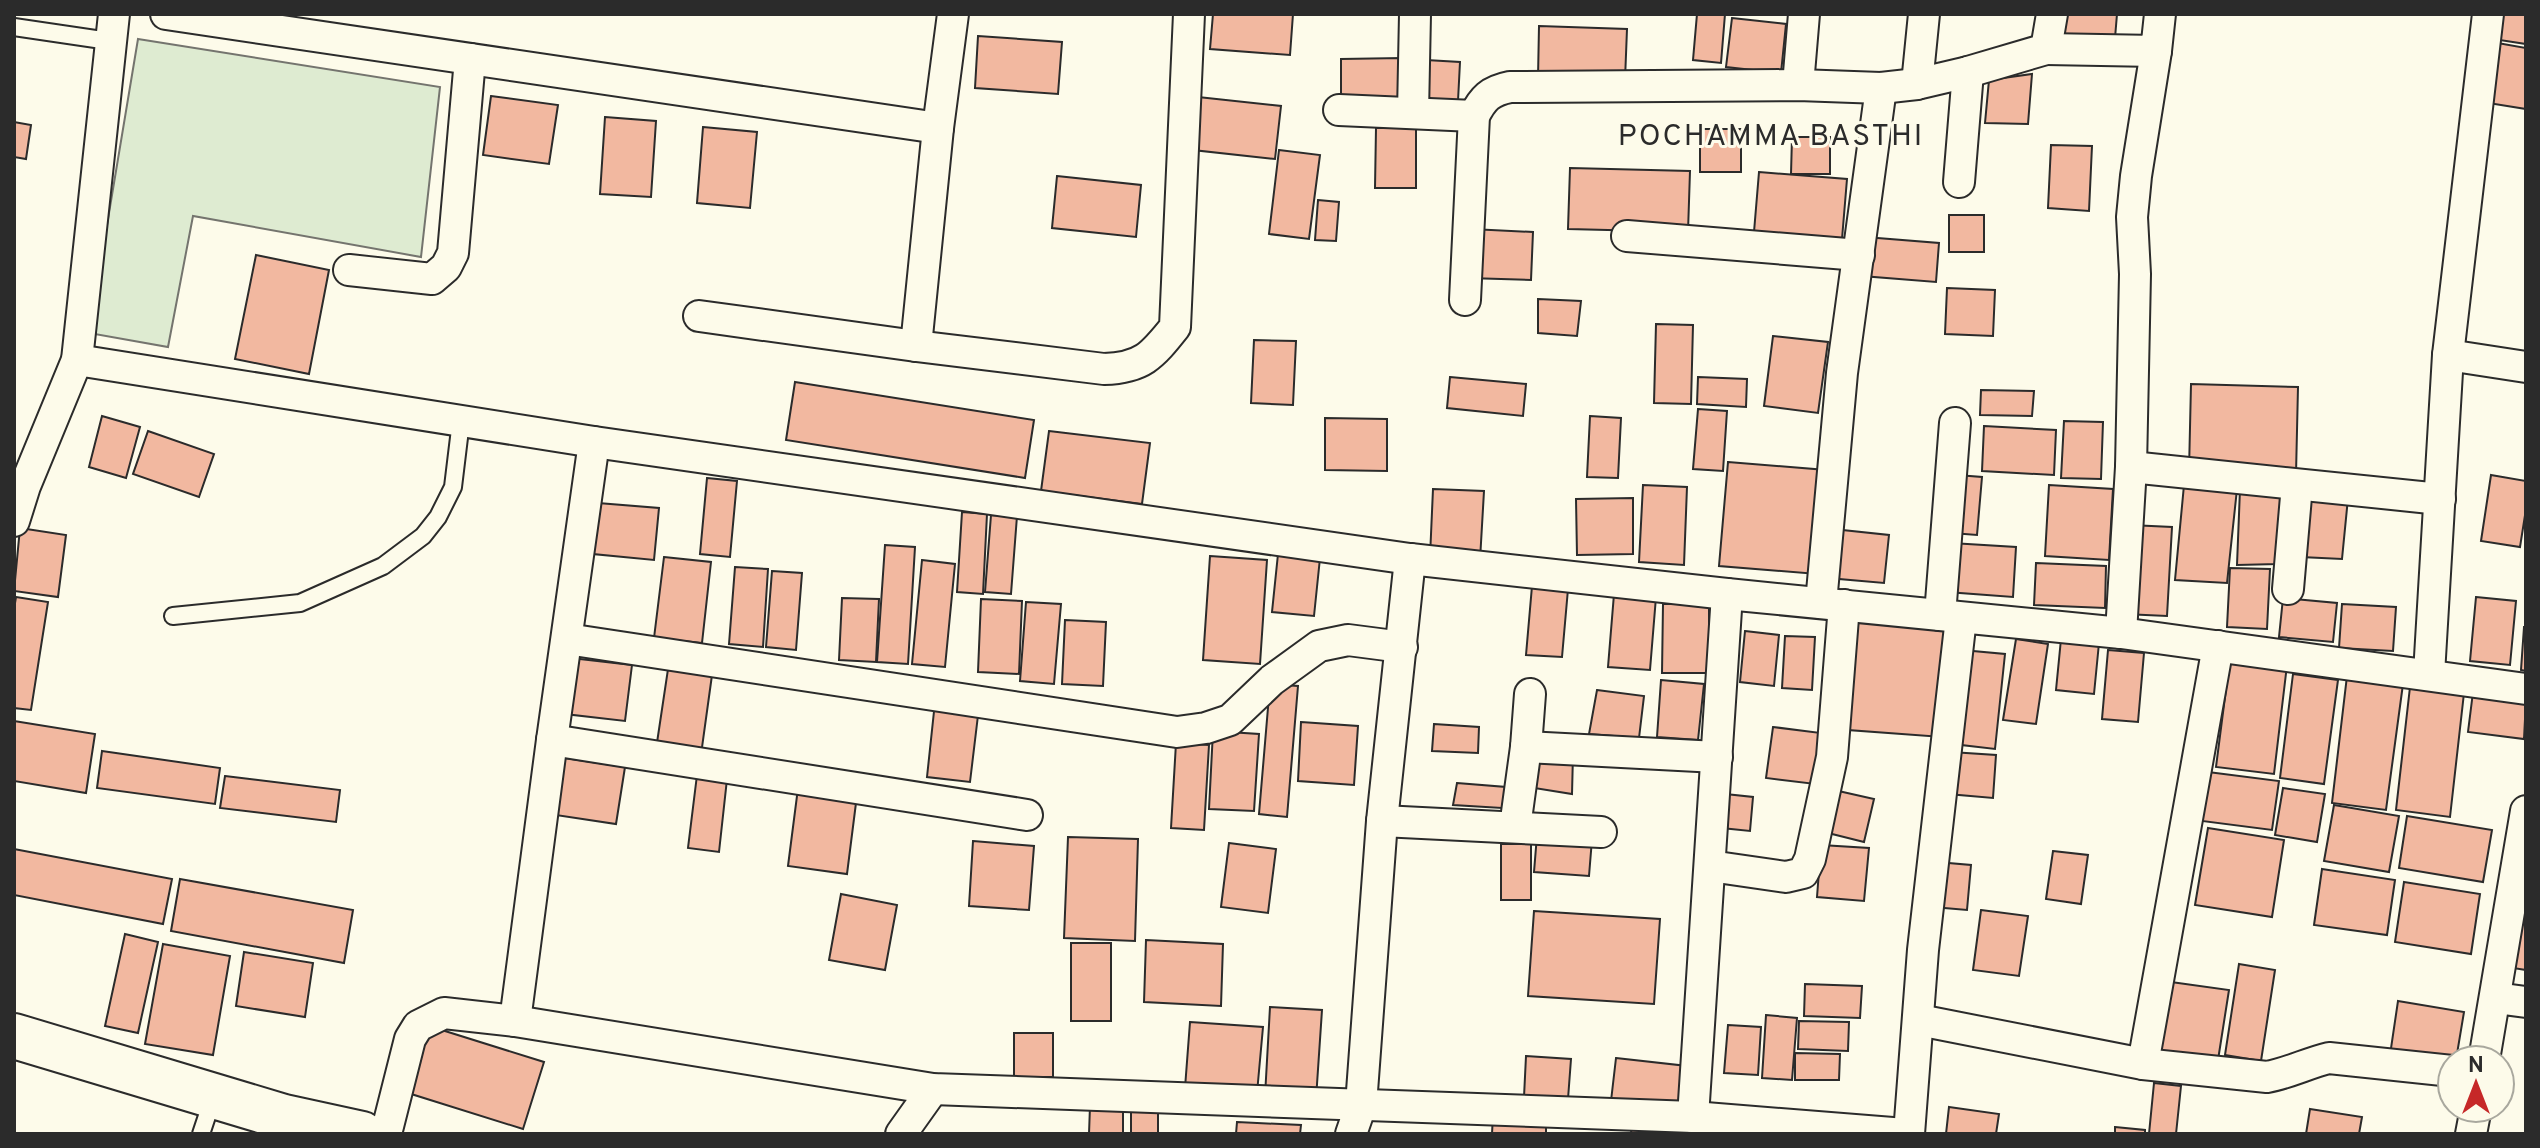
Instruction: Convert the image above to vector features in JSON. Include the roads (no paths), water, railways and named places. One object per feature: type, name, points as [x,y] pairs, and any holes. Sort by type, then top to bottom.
[{"type":"street","points":[[166,14],[938,128]]},
{"type":"street","points":[[916,346],[953,14]]},
{"type":"street","points":[[699,316],[1104,369],[1126,369],[1153,354],[1175,327],[1189,14]]},
{"type":"street","points":[[1413,113],[1415,14]]},
{"type":"street","points":[[1798,85],[1804,14]]},
{"type":"street","points":[[1917,84],[1924,14]]},
{"type":"street","points":[[2046,49],[2052,14]]},
{"type":"street","points":[[2121,633],[2131,467],[2135,274],[2132,217],[2160,14]]},
{"type":"street","points":[[2429,674],[2448,355],[2488,14]]},
{"type":"street","points":[[14,521],[19,485],[77,360],[112,28]]},
{"type":"street","points":[[1465,300],[1474,116],[1483,99],[1495,90],[1510,87],[1798,85],[1881,88],[1917,84],[1968,72],[2046,49],[2156,51]]},
{"type":"street","points":[[349,270],[432,279],[446,267],[453,253],[470,59]]},
{"type":"street","points":[[1959,182],[1968,72]]},
{"type":"street","points":[[1710,866],[1786,877],[1803,873],[1810,859],[1832,757],[1832,604],[1842,373],[1881,88]]},
{"type":"street","points":[[1339,110],[1474,116]]},
{"type":"street","points":[[1627,236],[1859,255]]},
{"type":"street","points":[[2448,355],[2526,367]]},
{"type":"street","points":[[77,360],[594,442],[1410,559],[2121,633],[2526,689]]},
{"type":"street","points":[[386,1134],[410,1039],[418,1026],[444,1013],[515,1021],[933,1089],[1693,1117],[1907,1134],[1951,616],[1955,423]]},
{"type":"street","points":[[515,1021],[594,442]]},
{"type":"street","points":[[2131,467],[2440,499]]},
{"type":"street","points":[[2288,589],[2297,485]]},
{"type":"street","points":[[1351,1134],[1361,1105],[1382,821],[1410,559]]},
{"type":"street","points":[[1693,1117],[1727,594]]},
{"type":"street","points":[[567,639],[1177,732],[1206,728],[1230,720],[1272,680],[1319,646],[1348,640],[1402,647]]},
{"type":"street","points":[[2143,1064],[2218,646]]},
{"type":"street","points":[[1515,827],[1530,694]]},
{"type":"street","points":[[552,740],[1027,815]]},
{"type":"street","points":[[1526,747],[1717,757]]},
{"type":"street","points":[[2487,1044],[2526,811]]},
{"type":"street","points":[[1382,821],[1601,832]]},
{"type":"street","points":[[2496,998],[2526,1002]]},
{"type":"street","points":[[1919,1020],[2143,1064],[2267,1077],[2285,1074],[2313,1062],[2342,1058],[2436,1069]]},
{"type":"street","points":[[14,1036],[207,1115],[362,1134]]},
{"type":"street","points":[[901,1134],[933,1089]]},
{"type":"lane","points":[[14,27],[112,28]]},
{"type":"lane","points":[[173,616],[300,603],[383,566],[423,536],[438,517],[453,487],[461,421]]},
{"type":"district","name":"POCHAMMA BASTHI","points":[[1771,135]]}]
